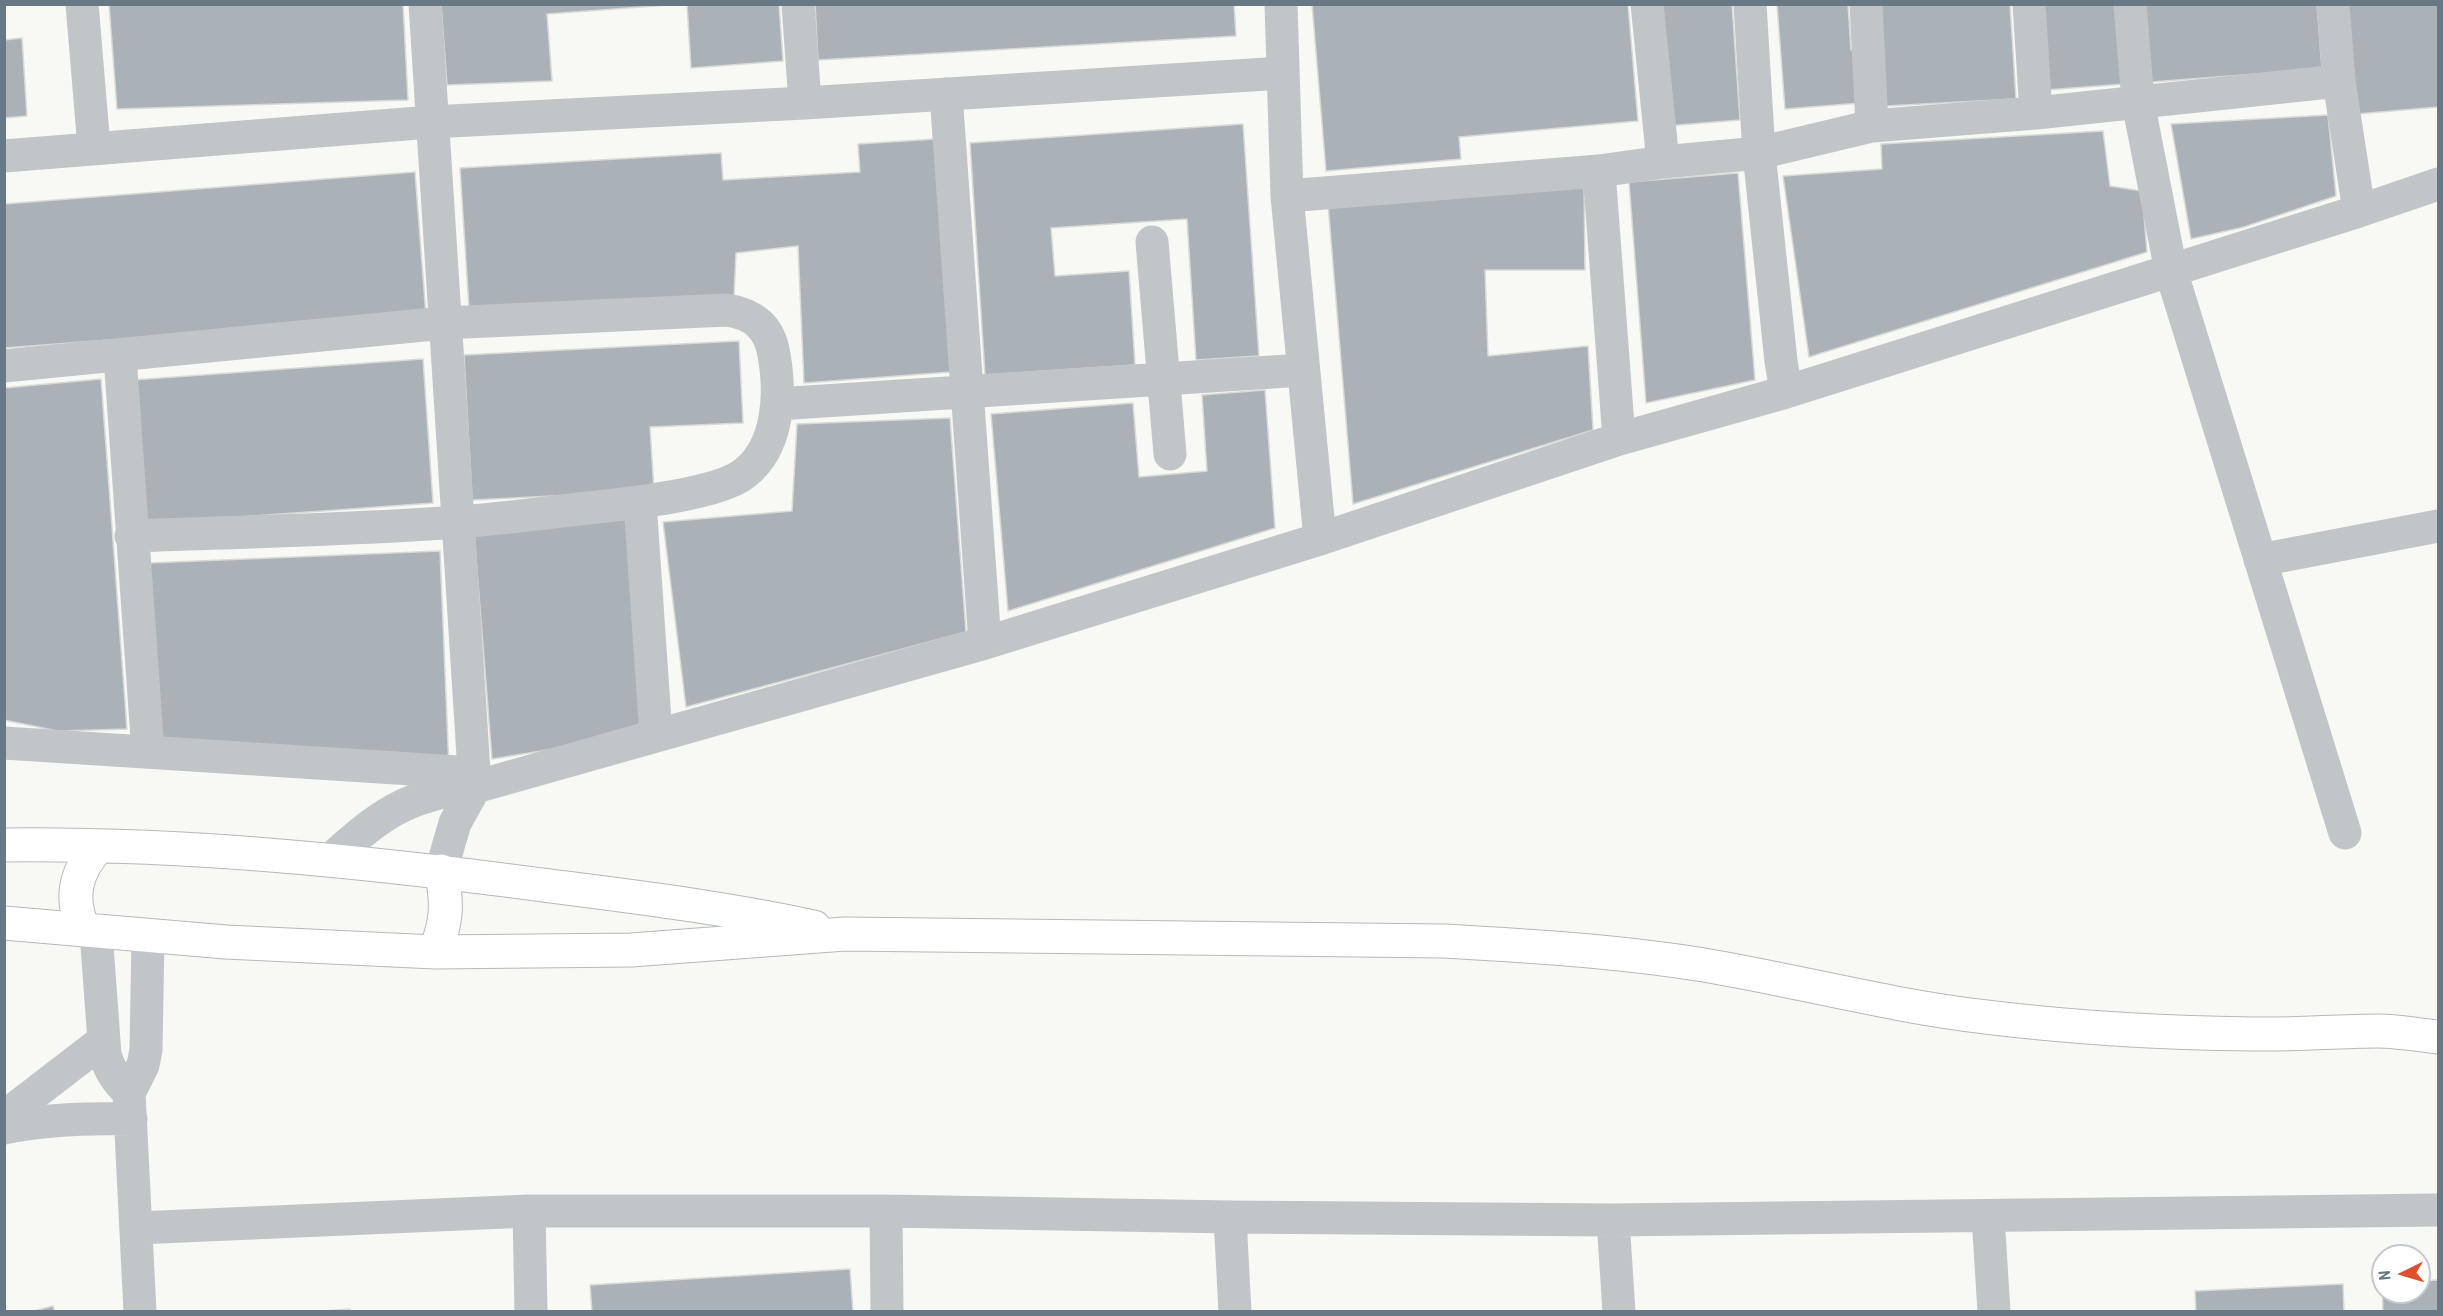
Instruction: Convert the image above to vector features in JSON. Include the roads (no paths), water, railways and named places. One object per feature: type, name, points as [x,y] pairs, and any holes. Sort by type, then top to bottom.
[{"type":"main road","points":[[4,845],[99,846],[330,860],[441,871],[768,917],[845,934]]},
{"type":"main road","points":[[90,931],[78,916],[75,902],[76,887],[80,871],[99,846]]},
{"type":"main road","points":[[435,952],[447,915],[446,893],[441,871]]},
{"type":"main road","points":[[4,923],[148,937],[435,952],[631,950],[845,934],[1443,941],[1530,945],[1702,965],[1983,1017],[2082,1028],[2237,1034],[2381,1031],[2439,1037]]},
{"type":"main road","points":[[2381,1031],[2439,1019]]},
{"type":"street","points":[[82,4],[94,147]]},
{"type":"street","points":[[425,4],[474,780],[456,823],[441,871]]},
{"type":"street","points":[[798,4],[805,103]]},
{"type":"street","points":[[1281,4],[1287,196],[1320,539]]},
{"type":"street","points":[[1647,4],[1663,162]]},
{"type":"street","points":[[1750,4],[1759,153],[1780,361],[1786,392]]},
{"type":"street","points":[[1866,4],[1872,126]]},
{"type":"street","points":[[2029,4],[2036,113]]},
{"type":"street","points":[[2130,4],[2138,102],[2170,271],[2345,833]]},
{"type":"street","points":[[2333,4],[2339,81],[2359,211]]},
{"type":"street","points":[[4,156],[94,147],[431,122],[805,103],[1283,73]]},
{"type":"street","points":[[1287,196],[1599,171],[1759,153],[1872,126],[2036,113],[2339,81]]},
{"type":"street","points":[[946,94],[986,643]]},
{"type":"street","points":[[1599,171],[1619,439]]},
{"type":"street","points":[[330,860],[378,818],[424,796],[449,790],[474,780],[656,736],[986,643],[1320,539],[1619,439],[1786,392],[2359,211],[2439,183]]},
{"type":"street","points":[[1152,242],[1170,454]]},
{"type":"street","points":[[4,366],[444,323],[727,310],[743,312],[766,329],[772,342],[777,404],[774,423],[766,446],[756,464],[727,484],[640,502],[457,522],[132,536]]},
{"type":"street","points":[[120,356],[148,752]]},
{"type":"street","points":[[777,404],[1303,370]]},
{"type":"street","points":[[640,502],[656,736]]},
{"type":"street","points":[[2260,560],[2439,526]]},
{"type":"street","points":[[4,743],[148,752],[474,780]]},
{"type":"street","points":[[90,931],[110,1069],[130,1106]]},
{"type":"street","points":[[140,1311],[130,1106],[146,1050],[148,937]]},
{"type":"street","points":[[4,1117],[104,1040]]},
{"type":"street","points":[[4,1128],[32,1122],[81,1118],[130,1106]]},
{"type":"street","points":[[137,1228],[528,1211],[886,1211],[1614,1220],[2439,1210]]},
{"type":"street","points":[[528,1211],[531,1311]]},
{"type":"street","points":[[886,1211],[886,1311]]},
{"type":"street","points":[[1988,1216],[1994,1311]]},
{"type":"street","points":[[1230,1217],[1235,1311]]},
{"type":"street","points":[[1614,1220],[1619,1311]]}]
